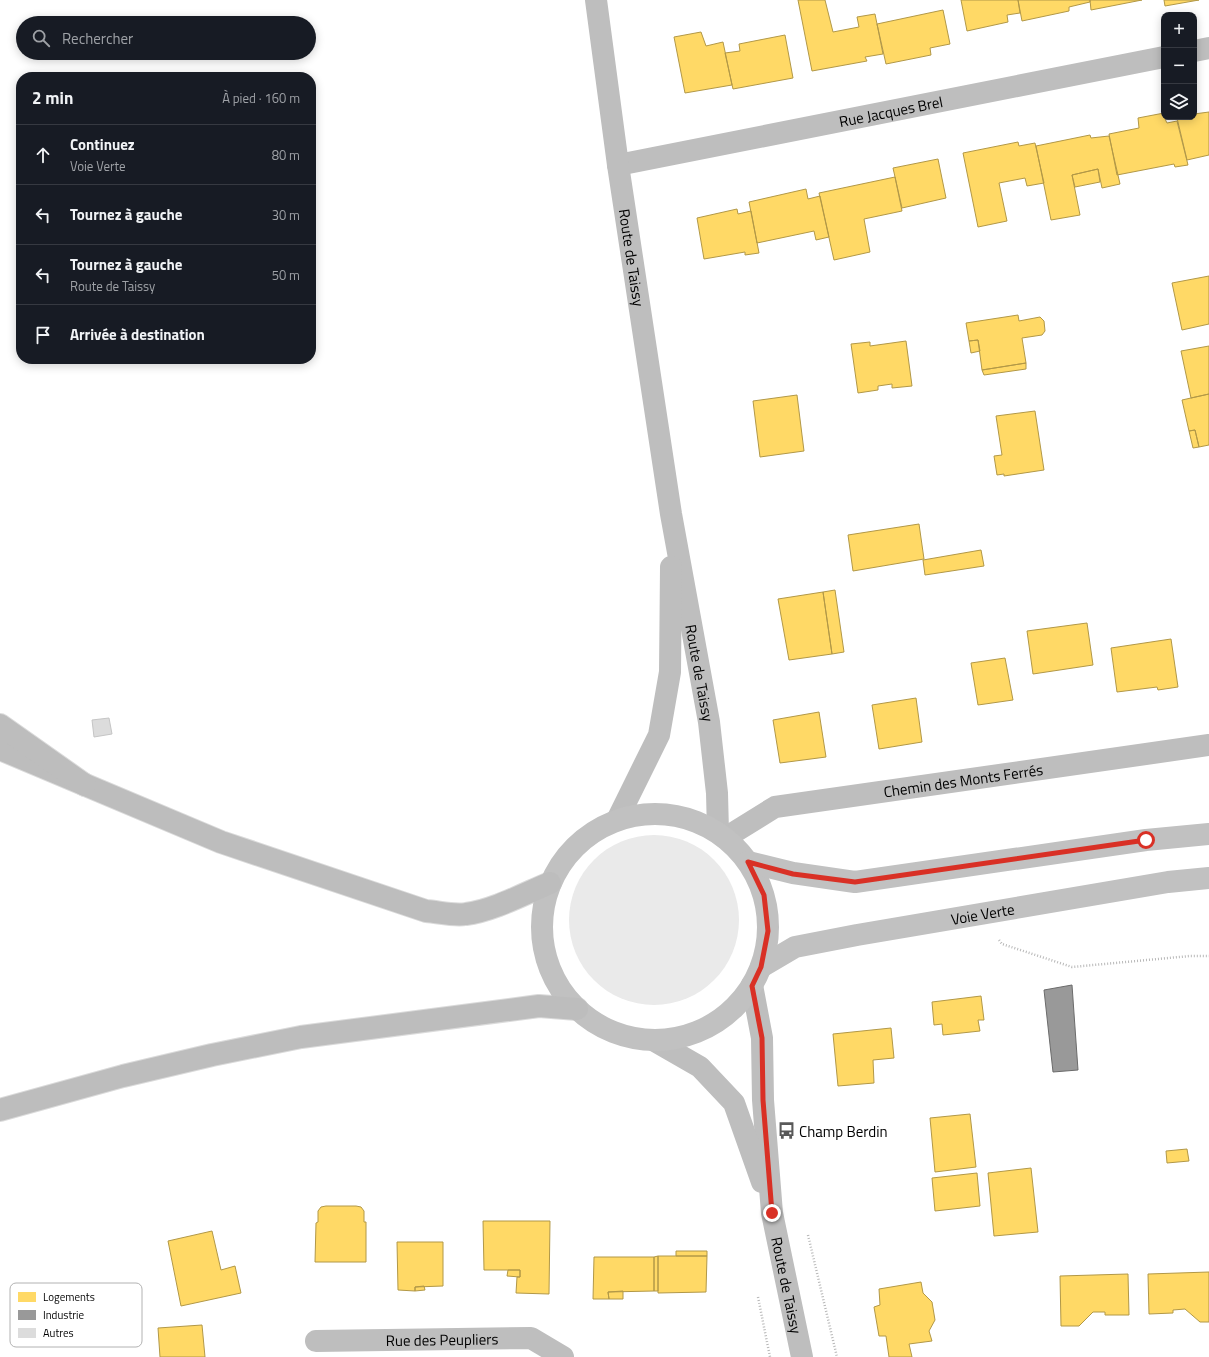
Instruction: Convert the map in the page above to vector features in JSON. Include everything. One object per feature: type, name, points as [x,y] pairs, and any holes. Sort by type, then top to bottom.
[{"type":"highway","points":[[0,725],[85,785]]},
{"type":"highway","points":[[0,749],[221,842],[426,911],[458,914],[481,911],[550,883]]},
{"type":"highway","points":[[0,1110],[123,1076],[212,1055],[301,1037],[539,1006],[577,1010]]},
{"type":"main road","points":[[643,814],[669,814],[694,820],[722,835],[748,862],[764,895],[768,931],[756,976],[734,1009],[710,1026],[682,1037],[653,1040],[619,1034],[600,1026],[577,1010],[560,988],[548,964],[542,937],[543,910],[550,883],[566,856],[589,834],[617,820],[643,814]]},
{"type":"main road","points":[[748,862],[793,874],[855,882],[1146,840],[1209,834]]},
{"type":"main road","name":"Voie Verte","points":[[756,976],[795,947],[857,934],[1168,882],[1209,878]]},
{"type":"street","name":"Route de Taissy","points":[[596,0],[618,165],[671,514],[709,722],[722,835]]},
{"type":"street","points":[[1197,50],[1209,48]]},
{"type":"street","name":"Rue Jacques Brel","points":[[618,165],[1161,58]]},
{"type":"street","name":"Route de Taissy","points":[[617,820],[659,735],[668,686],[670,672],[671,514]]},
{"type":"street","name":"Chemin des Monts Ferrés","points":[[722,835],[775,807],[1209,745]]},
{"type":"street","name":"Route de Taissy","points":[[756,976],[762,1038],[763,1100],[772,1213],[802,1357]]},
{"type":"street","name":"Route de Taissy","points":[[653,1040],[700,1067],[734,1103],[772,1213]]},
{"type":"street","name":"Rue des Peupliers","points":[[316,1341],[531,1338],[563,1357]]},
{"type":"path","points":[[979,914],[1002,944],[1072,967],[1190,956],[1209,956]]},
{"type":"path","points":[[808,1232],[837,1357]]},
{"type":"shaded area","points":[[654,835],[679,839],[694,845],[708,854],[720,866],[729,880],[735,895],[739,920],[735,945],[729,960],[720,974],[708,986],[694,995],[679,1001],[654,1005],[629,1001],[614,995],[600,986],[588,974],[579,960],[573,945],[569,920],[573,895],[579,880],[588,866],[600,854],[614,845],[629,839]]},
{"type":"building: Logements","points":[[798,0],[825,0],[833,32],[859,27],[857,17],[875,14],[883,54],[865,57],[867,61],[812,71]]},
{"type":"building: Logements","points":[[961,0],[1018,0],[1020,13],[1007,15],[1008,22],[967,31]]},
{"type":"building: Logements","points":[[1018,0],[1090,0],[1090,2],[1069,7],[1069,11],[1022,21]]},
{"type":"building: Logements","points":[[1090,0],[1142,0],[1091,10]]},
{"type":"building: Logements","points":[[1164,0],[1199,0],[1165,6]]},
{"type":"building: Logements","points":[[943,10],[950,44],[930,48],[931,55],[886,64],[877,24]]},
{"type":"building: Logements","points":[[701,32],[706,46],[723,42],[732,85],[685,93],[674,37]]},
{"type":"building: Logements","points":[[785,35],[793,78],[733,89],[725,53],[740,51],[739,44]]},
{"type":"building: Logements","points":[[1209,112],[1209,155],[1187,160],[1177,120],[1197,120],[1197,114]]},
{"type":"building: Logements","points":[[1161,114],[1161,120],[1166,120],[1167,123],[1177,121],[1188,165],[1175,167],[1174,164],[1117,175],[1109,134],[1139,128],[1138,118]]},
{"type":"building: Logements","points":[[1090,135],[1091,138],[1109,136],[1120,184],[1102,188],[1098,169],[1072,175],[1080,215],[1051,220],[1036,146]]},
{"type":"building: Logements","points":[[1018,142],[1019,146],[1035,143],[1044,183],[1027,186],[1025,178],[999,183],[1007,221],[978,227],[963,153]]},
{"type":"building: Logements","points":[[938,159],[946,198],[902,208],[893,168]]},
{"type":"building: Logements","points":[[1098,169],[1100,182],[1075,187],[1072,175]]},
{"type":"building: Logements","points":[[895,177],[902,211],[864,219],[870,252],[834,260],[819,193]]},
{"type":"building: Logements","points":[[806,189],[808,199],[820,196],[829,237],[816,240],[814,231],[757,243],[749,202]]},
{"type":"building: Logements","points":[[737,209],[738,214],[751,211],[759,253],[745,255],[745,252],[704,259],[697,218]]},
{"type":"building: Logements","points":[[1209,276],[1209,324],[1182,330],[1172,283]]},
{"type":"building: Logements","points":[[1018,315],[1019,321],[1040,317],[1044,321],[1045,331],[1042,335],[1022,338],[1026,363],[982,370],[978,340],[969,341],[966,323]]},
{"type":"building: Logements","points":[[978,340],[980,351],[971,353],[969,341]]},
{"type":"building: Logements","points":[[906,341],[912,386],[892,388],[892,384],[878,386],[878,390],[858,393],[851,344],[870,342],[870,346]]},
{"type":"building: Logements","points":[[1209,346],[1209,394],[1191,398],[1181,351]]},
{"type":"building: Logements","points":[[1026,363],[1026,369],[984,375],[982,370]]},
{"type":"building: Logements","points":[[1209,394],[1209,445],[1199,447],[1195,430],[1189,431],[1182,400]]},
{"type":"building: Logements","points":[[797,395],[804,451],[760,457],[753,401]]},
{"type":"building: Logements","points":[[1035,411],[1044,470],[1004,476],[1004,474],[997,475],[994,456],[1002,455],[996,416]]},
{"type":"building: Logements","points":[[1195,430],[1199,447],[1193,448],[1189,431]]},
{"type":"building: Logements","points":[[919,524],[924,559],[853,571],[848,535]]},
{"type":"building: Logements","points":[[981,550],[984,566],[925,575],[923,560]]},
{"type":"building: Logements","points":[[835,590],[844,652],[832,654],[823,592]]},
{"type":"building: Logements","points":[[823,592],[832,654],[789,660],[778,599]]},
{"type":"building: Logements","points":[[1087,623],[1093,665],[1033,674],[1027,631]]},
{"type":"building: Logements","points":[[1171,639],[1178,687],[1158,690],[1157,687],[1117,692],[1111,648]]},
{"type":"building: Logements","points":[[1005,658],[1013,700],[978,705],[971,663]]},
{"type":"building: Logements","points":[[916,698],[922,742],[879,749],[872,705]]},
{"type":"building: Logements","points":[[819,712],[826,757],[780,763],[773,720]]},
{"type":"building: Logements","points":[[981,996],[984,1020],[978,1020],[980,1031],[943,1035],[942,1024],[934,1025],[932,1002]]},
{"type":"building: Logements","points":[[891,1028],[894,1058],[873,1060],[874,1083],[838,1086],[833,1034]]},
{"type":"building: Logements","points":[[970,1114],[976,1167],[935,1172],[930,1118]]},
{"type":"building: Logements","points":[[1187,1149],[1189,1161],[1167,1163],[1166,1151]]},
{"type":"building: Logements","points":[[1031,1168],[1038,1232],[994,1236],[988,1173]]},
{"type":"building: Logements","points":[[977,1173],[980,1206],[935,1211],[932,1178]]},
{"type":"building: Logements","points":[[356,1206],[361,1207],[364,1211],[364,1222],[366,1222],[366,1262],[315,1262],[316,1223],[318,1222],[318,1211],[321,1207]]},
{"type":"building: Logements","points":[[483,1221],[550,1221],[549,1294],[516,1293],[517,1277],[520,1277],[520,1270],[484,1270]]},
{"type":"building: Logements","points":[[212,1231],[221,1270],[235,1266],[241,1293],[181,1306],[168,1241]]},
{"type":"building: Logements","points":[[397,1242],[443,1242],[443,1286],[415,1287],[415,1291],[398,1290]]},
{"type":"building: Logements","points":[[676,1251],[707,1251],[707,1256],[676,1256]]},
{"type":"building: Logements","points":[[658,1256],[658,1291],[654,1291],[654,1257]]},
{"type":"building: Logements","points":[[658,1256],[707,1256],[706,1292],[658,1293]]},
{"type":"building: Logements","points":[[594,1257],[654,1257],[654,1291],[608,1292],[609,1299],[593,1299]]},
{"type":"building: Logements","points":[[508,1270],[520,1270],[520,1277],[507,1276]]},
{"type":"building: Logements","points":[[1209,1272],[1209,1322],[1200,1322],[1185,1309],[1173,1310],[1173,1313],[1149,1314],[1148,1274]]},
{"type":"building: Logements","points":[[1128,1274],[1129,1315],[1105,1315],[1105,1312],[1093,1312],[1079,1326],[1061,1326],[1060,1276]]},
{"type":"building: Logements","points":[[921,1282],[923,1293],[932,1302],[935,1320],[929,1331],[932,1341],[909,1344],[912,1357],[889,1357],[886,1336],[879,1336],[874,1307],[880,1305],[879,1289]]},
{"type":"building: Logements","points":[[424,1286],[425,1290],[415,1291],[415,1287]]},
{"type":"building: Logements","points":[[623,1291],[623,1299],[609,1299],[608,1292]]},
{"type":"building: Logements","points":[[202,1325],[205,1357],[160,1357],[158,1328]]},
{"type":"building: Industrie","points":[[1072,985],[1078,1070],[1053,1072],[1044,990]]},
{"type":"building: Autres","points":[[109,718],[112,734],[94,737],[92,720]]},
{"type":"place","name":"Champ Berdin","points":[[786,1131]]},
{"type":"route","points":[[772,1213],[763,1100],[762,1038],[752,986],[761,967],[768,931],[764,895],[748,862],[793,874],[855,882],[1146,840]]}]
